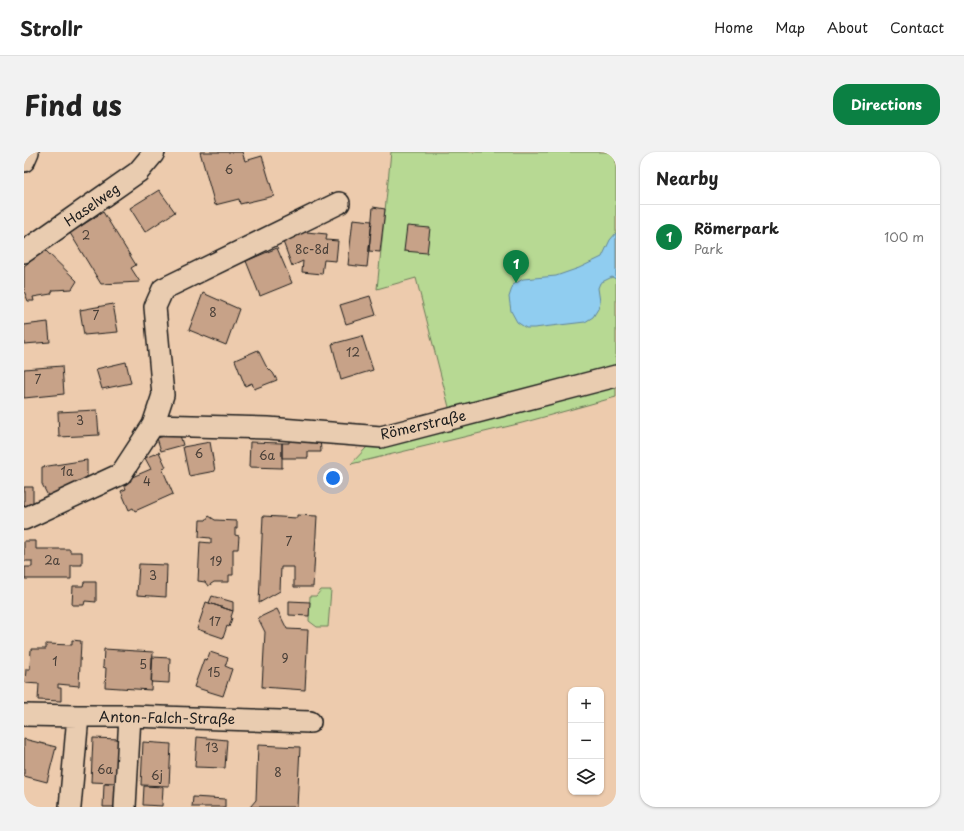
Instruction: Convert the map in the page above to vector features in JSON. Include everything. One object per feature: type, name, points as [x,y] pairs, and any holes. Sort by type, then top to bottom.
[{"type":"street","points":[[24,161],[28,152]]},
{"type":"street","name":"Haselweg","points":[[24,252],[138,172],[154,154],[154,152]]},
{"type":"street","points":[[24,519],[121,474],[153,425],[163,395],[155,307],[163,289],[339,203]]},
{"type":"street","name":"Römerstraße","points":[[153,425],[268,428],[381,437],[616,376]]},
{"type":"street","name":"Anton-Falch-Straße","points":[[24,715],[130,716],[310,722]]},
{"type":"street","points":[[70,807],[78,716]]},
{"type":"street","points":[[125,807],[130,716]]},
{"type":"green space","points":[[391,152],[616,152],[616,366],[450,411],[416,278],[377,289]]},
{"type":"green space","points":[[616,386],[616,397],[522,423],[351,464],[367,447]]},
{"type":"green space","points":[[321,590],[331,590],[328,627],[317,627],[309,621],[310,596],[316,596]]},
{"type":"water","points":[[616,233],[616,279],[612,277],[600,283],[598,288],[600,302],[593,317],[585,322],[534,328],[526,328],[517,322],[511,311],[509,297],[513,285],[523,279],[556,276],[579,268],[602,257],[610,240]]},
{"type":"building","points":[[200,152],[242,152],[245,161],[262,156],[274,196],[240,204],[239,199],[215,205]]},
{"type":"building","points":[[159,190],[175,212],[145,232],[130,208]]},
{"type":"building","points":[[373,207],[385,209],[380,252],[369,251]]},
{"type":"building","points":[[103,212],[136,265],[131,268],[140,282],[101,284],[70,233]]},
{"type":"building","points":[[353,219],[372,221],[367,267],[348,265]]},
{"type":"building","points":[[407,226],[430,228],[427,253],[404,251]]},
{"type":"building","points":[[306,232],[327,234],[326,240],[338,241],[336,261],[324,260],[322,274],[302,272],[303,261],[292,266],[282,239]]},
{"type":"building","points":[[277,248],[292,283],[260,296],[246,261]]},
{"type":"building","points":[[45,250],[77,281],[72,289],[53,290],[51,294],[33,297],[34,301],[28,301],[24,291],[24,266]]},
{"type":"building","points":[[203,293],[239,309],[226,345],[189,330]]},
{"type":"building","points":[[370,296],[376,315],[346,324],[340,305]]},
{"type":"building","points":[[113,304],[118,332],[84,335],[80,310]]},
{"type":"building","points":[[48,322],[50,342],[24,344],[24,325]]},
{"type":"building","points":[[362,336],[373,370],[341,380],[332,344]]},
{"type":"building","points":[[258,350],[266,366],[277,380],[254,389],[252,383],[245,386],[235,360]]},
{"type":"building","points":[[126,362],[131,383],[102,389],[96,369]]},
{"type":"building","points":[[62,366],[64,394],[24,398],[24,369]]},
{"type":"building","points":[[97,410],[99,435],[59,437],[58,412]]},
{"type":"building","points":[[179,432],[183,445],[161,451],[157,438]]},
{"type":"building","points":[[320,436],[321,452],[308,452],[308,458],[282,458],[282,443],[289,443],[289,437]]},
{"type":"building","points":[[210,442],[215,471],[189,476],[183,447]]},
{"type":"building","points":[[250,442],[282,443],[282,468],[249,467]]},
{"type":"building","points":[[159,452],[166,467],[162,468],[173,494],[135,511],[133,508],[129,510],[121,491],[126,489],[124,484],[131,481],[130,478],[151,469],[145,458]]},
{"type":"building","points":[[87,460],[87,477],[49,498],[42,484],[42,467]]},
{"type":"building","points":[[24,487],[33,487],[33,507],[24,508]]},
{"type":"building","points":[[297,515],[317,516],[313,587],[294,587],[294,567],[281,567],[280,591],[259,603],[263,516],[297,518]]},
{"type":"building","points":[[209,516],[215,520],[237,521],[235,535],[239,536],[238,549],[233,549],[233,575],[229,575],[229,582],[214,582],[208,586],[205,582],[198,581],[200,542],[211,543],[211,538],[199,537],[200,520],[206,520]]},
{"type":"building","points":[[24,541],[36,541],[36,549],[70,549],[70,552],[82,552],[82,565],[71,565],[71,579],[25,579],[25,567],[32,567],[32,561],[24,561]]},
{"type":"building","points":[[139,564],[167,565],[166,597],[137,595]]},
{"type":"building","points":[[84,582],[96,582],[96,602],[85,601],[84,605],[72,605],[73,586],[83,586]]},
{"type":"building","points":[[212,596],[233,602],[233,611],[209,603]]},
{"type":"building","points":[[289,601],[310,602],[309,616],[289,615]]},
{"type":"building","points":[[206,602],[233,611],[229,627],[227,626],[223,638],[197,629]]},
{"type":"building","points":[[277,609],[287,629],[308,630],[305,690],[262,687],[265,632],[258,618]]},
{"type":"building","points":[[72,640],[81,641],[79,686],[58,684],[58,688],[61,688],[61,701],[38,700],[39,684],[25,683],[26,669],[30,669],[31,649],[46,649],[46,644],[72,645]]},
{"type":"building","points":[[104,649],[153,652],[151,690],[105,687],[106,668],[103,667]]},
{"type":"building","points":[[210,652],[228,658],[225,666],[232,669],[223,696],[194,687],[204,659],[207,660]]},
{"type":"building","points":[[152,657],[170,658],[169,683],[151,682]]},
{"type":"building","points":[[197,737],[227,740],[225,768],[195,767]]},
{"type":"building","points":[[93,738],[120,739],[117,783],[91,782]]},
{"type":"building","points":[[24,739],[56,747],[47,782],[24,776]]},
{"type":"building","points":[[143,742],[171,744],[169,786],[141,785]]},
{"type":"building","points":[[258,745],[300,747],[297,807],[250,807],[256,800]]},
{"type":"building","points":[[104,784],[121,785],[120,807],[103,807]]},
{"type":"building","points":[[144,786],[163,787],[162,806],[143,805]]},
{"type":"building","points":[[193,797],[225,799],[225,807],[192,807]]},
{"type":"place","name":"Römerpark","points":[[516,283]]}]
